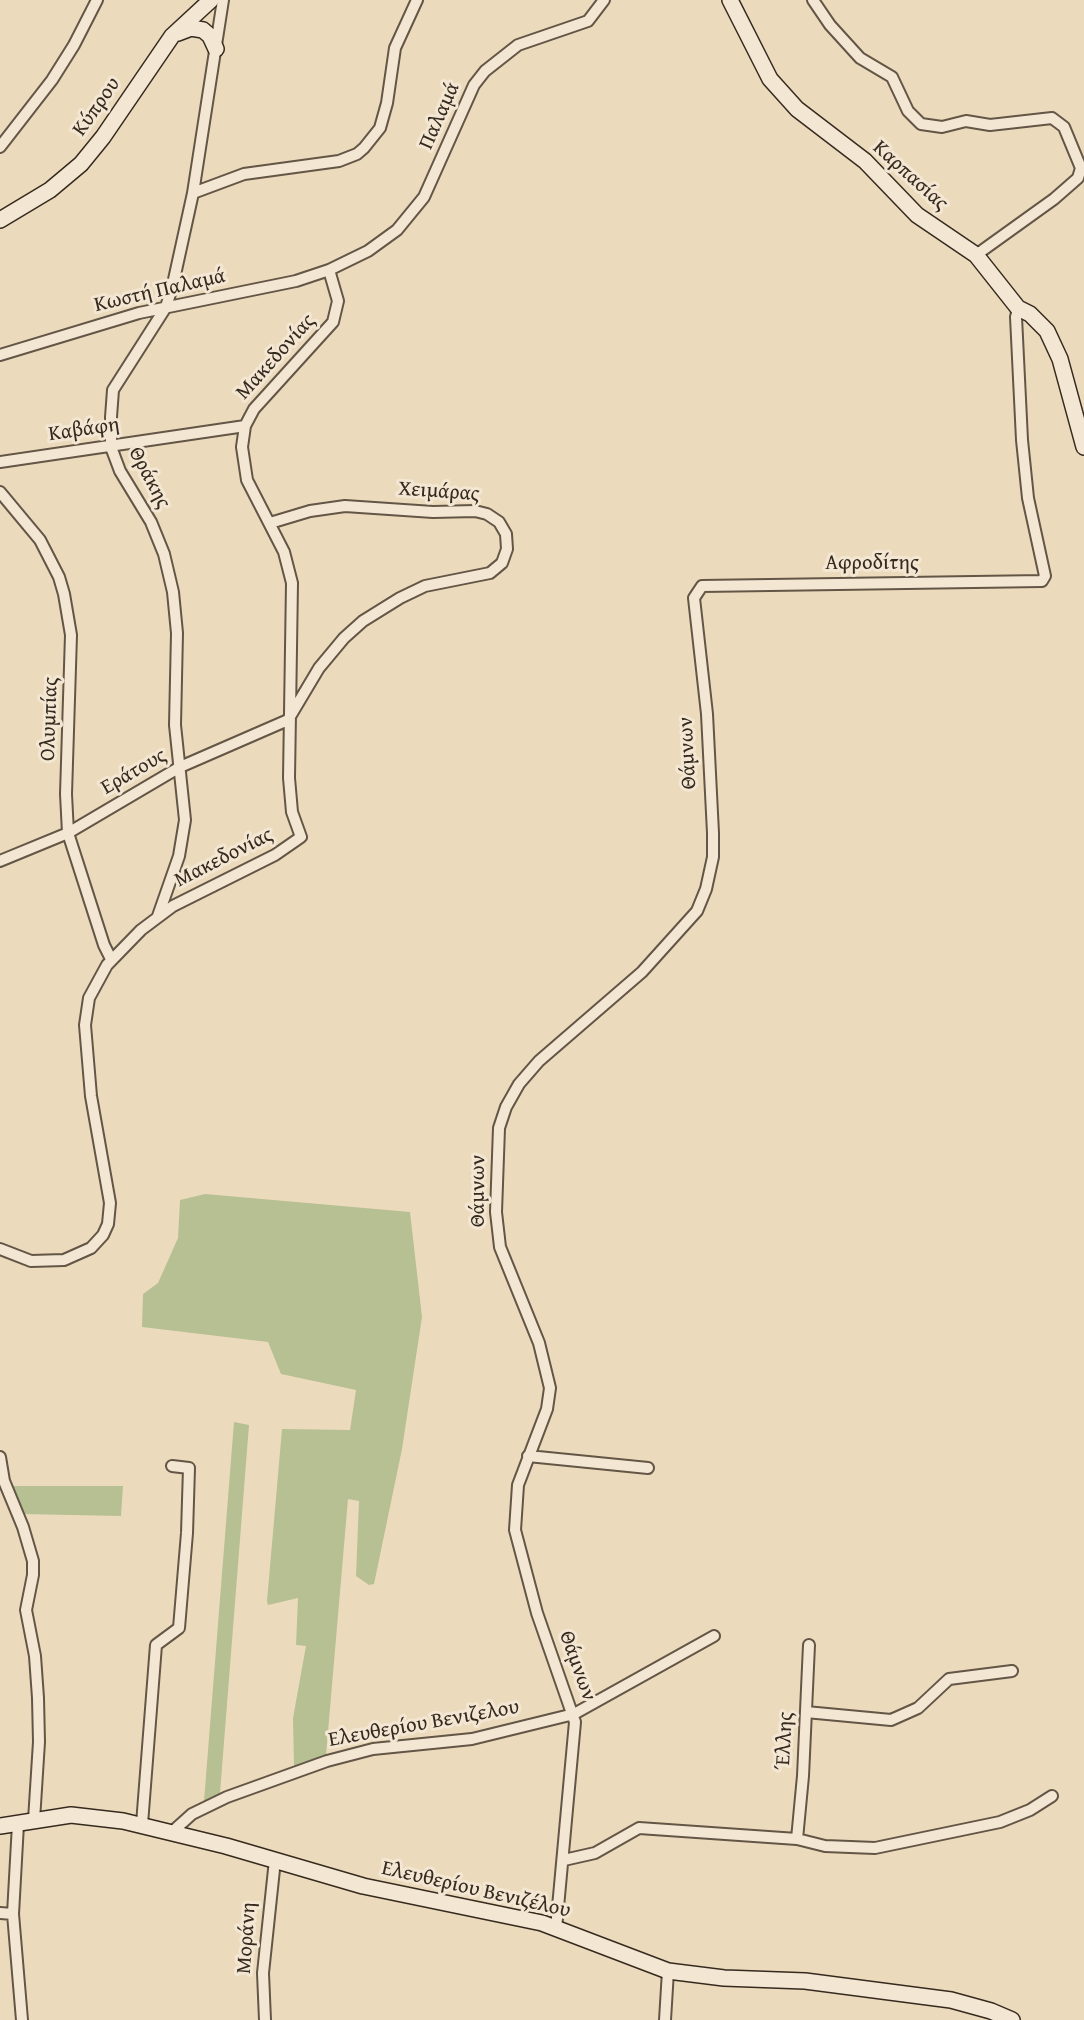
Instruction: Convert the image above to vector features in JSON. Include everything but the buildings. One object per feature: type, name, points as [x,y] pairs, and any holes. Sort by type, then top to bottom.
[{"type":"main road","name":"Κύπρου","points":[[0,210],[53,177],[79,151],[167,28],[197,0]]},
{"type":"main road","name":"Κύπρου","points":[[0,220],[50,190],[81,164],[108,130],[172,36],[211,0]]},
{"type":"main road","name":"Καρπασίας","points":[[730,0],[770,79],[797,110],[865,161],[917,215],[976,255],[1018,308],[1040,322],[1052,340],[1060,359],[1084,447]]},
{"type":"main road","points":[[172,36],[191,28],[203,30],[210,36],[216,49]]},
{"type":"main road","name":"Ελευθερίου Βενιζέλου","points":[[0,1826],[80,1815],[142,1824],[363,1886],[477,1908],[556,1929],[668,1971],[724,1978],[805,1981],[951,2000],[991,2011],[1012,2020]]},
{"type":"street","points":[[0,147],[52,80],[75,45],[97,0]]},
{"type":"street","name":"Θράκης","points":[[158,916],[184,832],[185,805],[175,725],[177,633],[173,592],[164,554],[151,522],[120,471],[111,447],[113,390],[166,307],[193,193],[223,0]]},
{"type":"street","points":[[193,193],[244,174],[339,161],[357,154],[364,148],[380,128],[387,103],[395,48],[417,0]]},
{"type":"street","name":"Παλαμά","points":[[329,270],[383,241],[416,210],[428,190],[474,85],[496,60],[527,41],[582,25],[593,16],[604,0]]},
{"type":"street","points":[[813,0],[830,25],[860,58],[891,77],[908,111],[921,123],[942,127],[966,121],[990,125],[1052,118],[1064,127],[1081,168],[1078,178],[1054,199],[976,255]]},
{"type":"street","name":"Κωστή Παλαμά","points":[[0,355],[101,323],[166,307],[296,281],[329,270]]},
{"type":"street","name":"Μακεδονίας","points":[[0,1249],[31,1261],[64,1260],[91,1248],[106,1230],[110,1203],[94,1112],[84,1025],[91,991],[111,960],[129,940],[158,916],[190,896],[285,850],[301,837],[292,816],[290,798],[288,720],[292,670],[291,583],[284,552],[243,470],[242,447],[245,426],[254,409],[333,322],[338,301],[329,270]]},
{"type":"street","name":"Αφροδίτης","points":[[702,586],[1042,581],[1045,576],[1028,498],[1022,440],[1016,317],[1018,308]]},
{"type":"street","name":"Καβάφη","points":[[0,462],[245,426]]},
{"type":"street","name":"Ολυμπίας","points":[[0,492],[40,540],[59,577],[68,613],[72,655],[66,794],[68,833],[104,945],[111,960]]},
{"type":"street","name":"Χειμάρας","points":[[270,523],[310,511],[352,506],[433,512],[476,511],[487,514],[499,522],[507,544],[502,563],[490,573],[425,586],[400,598],[363,621],[344,638],[319,668],[288,720]]},
{"type":"street","name":"Θάμνων","points":[[556,1929],[575,1729],[574,1714],[540,1623],[515,1530],[517,1491],[528,1456],[548,1409],[550,1388],[539,1342],[500,1246],[496,1212],[499,1128],[506,1107],[519,1084],[539,1061],[642,972],[697,911],[706,889],[713,857],[713,833],[707,714],[694,598],[702,586]]},
{"type":"street","name":"Εράτους","points":[[0,861],[68,833],[180,767],[288,720]]},
{"type":"street","points":[[0,1456],[4,1480],[23,1527],[33,1561],[27,1610],[35,1656],[38,1698],[39,1742],[34,1820]]},
{"type":"street","points":[[528,1456],[648,1468]]},
{"type":"street","points":[[142,1824],[156,1645],[179,1628],[186,1545],[189,1468],[172,1466]]},
{"type":"street","name":"Ελευθερίου Βενιζελου","points":[[172,1832],[192,1814],[207,1806],[327,1761],[373,1749],[472,1738],[574,1714],[714,1636]]},
{"type":"street","name":"Έλλης","points":[[797,1839],[809,1645]]},
{"type":"street","points":[[806,1712],[891,1720],[918,1708],[949,1679],[1012,1671]]},
{"type":"street","points":[[564,1860],[595,1853],[639,1828],[797,1839],[825,1846],[875,1848],[1000,1822],[1052,1796]]},
{"type":"street","points":[[18,1824],[13,1914],[22,2020]]},
{"type":"street","name":"Μοράνη","points":[[265,2020],[263,1973],[275,1860]]},
{"type":"street","points":[[0,1913],[13,1914]]},
{"type":"street","points":[[665,2020],[668,1971]]},
{"type":"green space","points":[[205,1194],[410,1212],[422,1317],[402,1449],[374,1584],[369,1585],[356,1576],[359,1501],[348,1499],[326,1755],[294,1766],[293,1718],[306,1646],[296,1645],[298,1598],[268,1605],[267,1601],[282,1429],[350,1430],[356,1390],[281,1374],[268,1342],[142,1327],[143,1294],[158,1283],[178,1238],[180,1200]]},
{"type":"green space","points":[[234,1422],[249,1425],[220,1793],[204,1801]]},
{"type":"green space","points":[[9,1486],[123,1486],[121,1516],[22,1514]]}]
